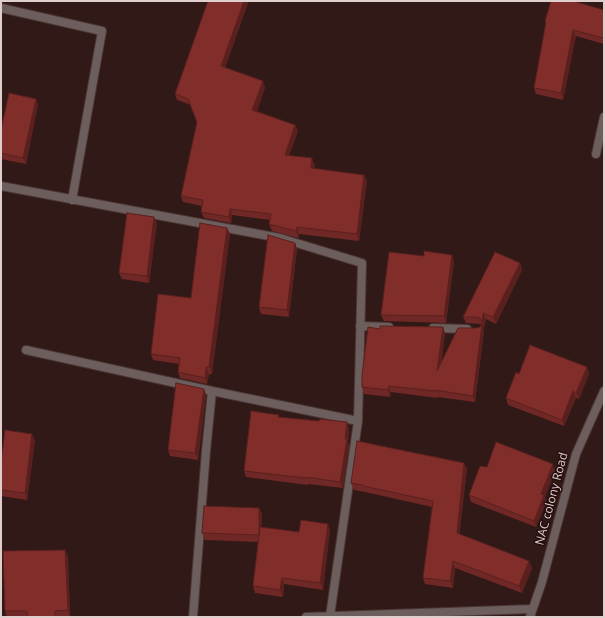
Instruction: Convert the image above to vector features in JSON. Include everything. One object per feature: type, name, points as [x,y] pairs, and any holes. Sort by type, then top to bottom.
[{"type":"street","points":[[1,8],[102,31],[72,200]]},
{"type":"street","points":[[596,154],[604,117]]},
{"type":"street","points":[[1,186],[280,238],[362,263],[358,422],[330,616]]},
{"type":"street","points":[[360,326],[400,327]]},
{"type":"street","points":[[424,328],[479,329]]},
{"type":"street","points":[[26,350],[358,422]]},
{"type":"street","name":"NAC colony Road","points":[[531,613],[542,582],[576,454],[604,390]]},
{"type":"street","points":[[193,617],[212,391]]},
{"type":"street","points":[[306,617],[531,613]]},
{"type":"building","points":[[208,1],[244,1],[221,66],[263,81],[252,110],[295,125],[285,155],[312,158],[311,168],[364,175],[357,234],[297,227],[296,231],[269,224],[271,214],[230,209],[229,217],[201,212],[203,200],[181,196],[197,122],[188,99],[175,94]]},
{"type":"building","points":[[551,1],[573,1],[604,10],[603,38],[573,30],[561,93],[534,88],[545,21]]},
{"type":"building","points":[[9,93],[36,99],[23,158],[1,153],[1,130]]},
{"type":"building","points":[[127,213],[154,217],[147,276],[119,273]]},
{"type":"building","points":[[200,223],[227,228],[209,367],[206,367],[205,378],[178,372],[180,358],[151,354],[158,294],[191,298]]},
{"type":"building","points":[[268,235],[295,243],[287,310],[259,307]]},
{"type":"building","points":[[424,251],[452,255],[444,316],[381,315],[389,252],[424,256]]},
{"type":"building","points":[[495,252],[520,263],[493,317],[483,313],[482,322],[480,318],[477,317],[463,317]]},
{"type":"building","points":[[482,324],[473,396],[435,390],[389,386],[388,390],[362,387],[368,327],[380,329],[380,326],[443,327],[437,371],[458,328],[477,328]]},
{"type":"building","points":[[530,345],[587,367],[576,393],[573,391],[562,420],[506,398],[516,372],[519,374]]},
{"type":"building","points":[[176,383],[204,389],[195,453],[168,450]]},
{"type":"building","points":[[251,411],[279,415],[278,417],[347,422],[345,439],[347,439],[340,482],[244,471]]},
{"type":"building","points":[[5,430],[32,434],[25,493],[1,490],[1,463]]},
{"type":"building","points":[[357,441],[464,463],[457,533],[529,561],[519,586],[453,561],[450,581],[423,578],[433,501],[351,483]]},
{"type":"building","points":[[496,442],[553,464],[541,494],[544,495],[534,521],[469,495],[480,466],[487,467]]},
{"type":"building","points":[[204,506],[259,508],[259,535],[202,533]]},
{"type":"building","points":[[301,520],[328,524],[320,583],[282,578],[280,590],[253,586],[260,527],[299,532]]},
{"type":"building","points":[[65,550],[68,610],[55,611],[55,617],[28,617],[27,611],[5,611],[3,551]]}]
